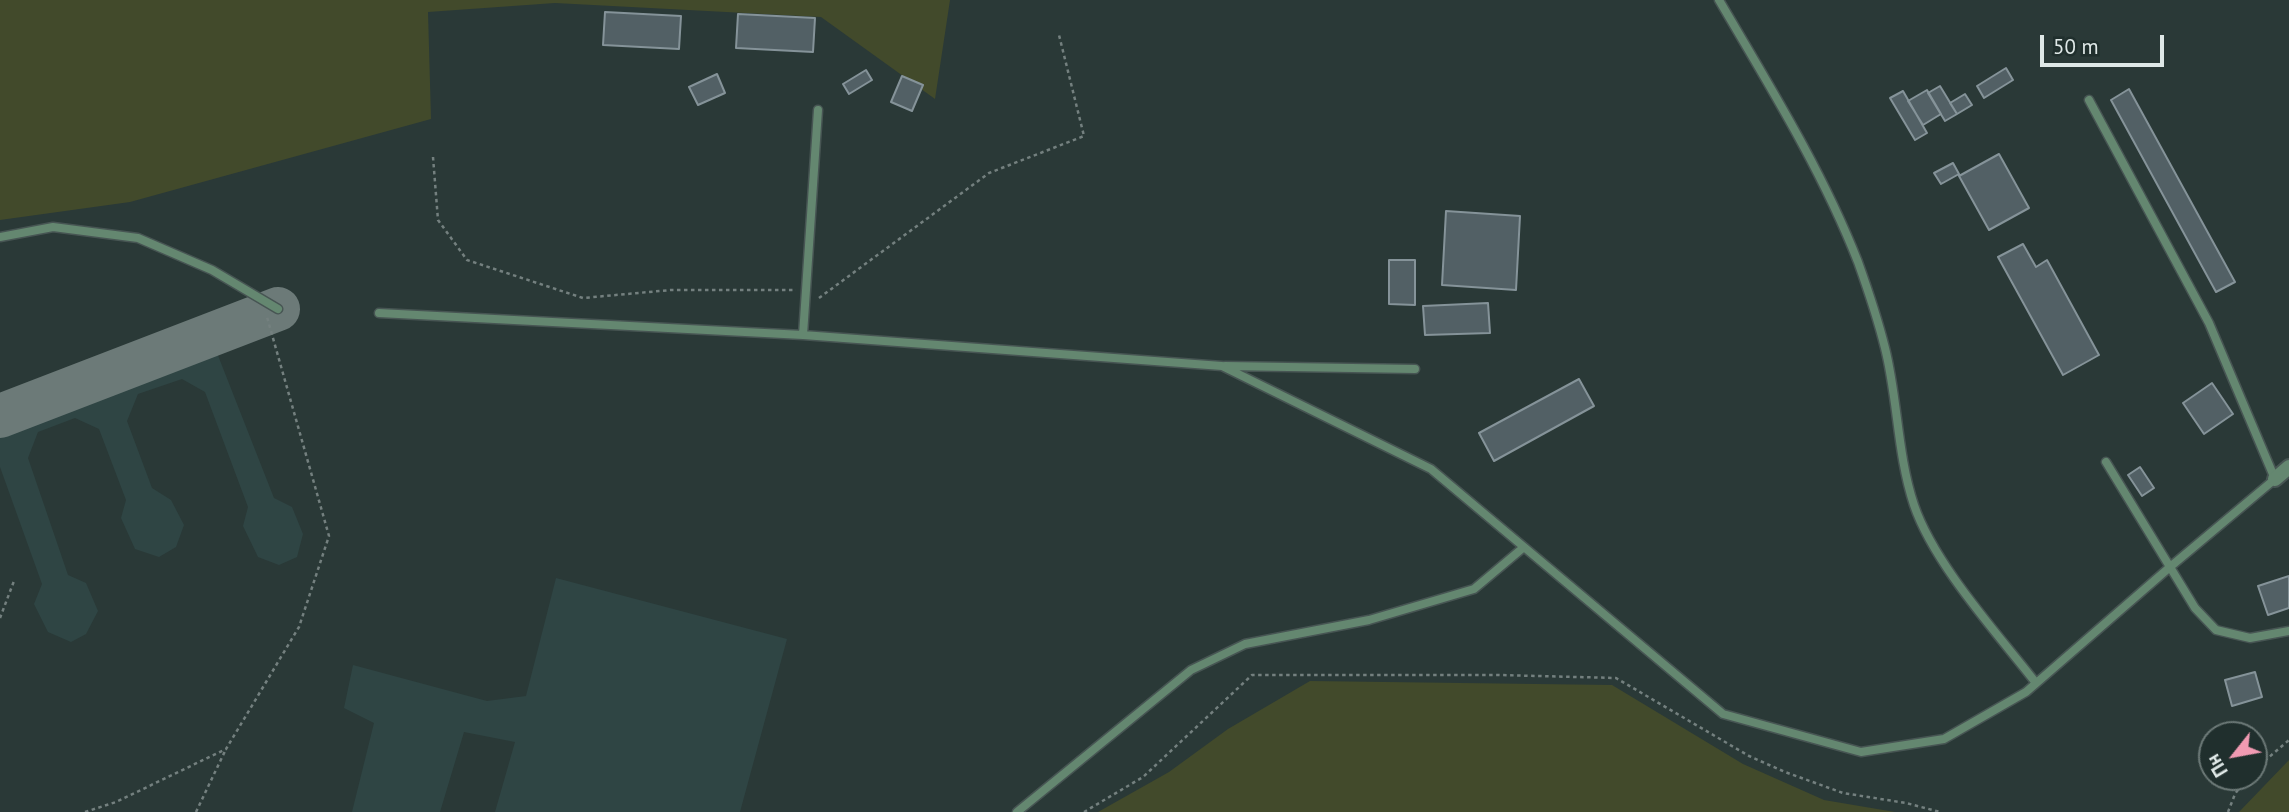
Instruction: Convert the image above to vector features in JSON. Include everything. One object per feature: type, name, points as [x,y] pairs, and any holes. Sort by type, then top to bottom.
[{"type":"street","points":[[2275,479],[2289,467]]},
{"type":"lane","points":[[1719,0],[1796,132],[1830,198],[1858,264],[1885,348],[1913,504],[1923,527],[1947,567],[2036,683]]},
{"type":"lane","points":[[1222,366],[1431,469],[1723,714],[1861,752],[1944,739],[2026,692],[2275,479],[2209,323],[2089,100]]},
{"type":"lane","points":[[803,335],[818,110]]},
{"type":"lane","points":[[0,237],[53,228],[138,238],[212,270],[278,309]]},
{"type":"lane","points":[[379,313],[803,335],[1222,366],[1415,369]]},
{"type":"lane","points":[[2106,462],[2195,608],[2216,630],[2250,638],[2289,631]]},
{"type":"lane","points":[[1017,812],[1191,670],[1245,644],[1369,620],[1474,589],[1524,547]]},
{"type":"path","points":[[805,308],[989,173],[1084,136],[1059,35]]},
{"type":"path","points":[[433,157],[438,220],[467,260],[583,298],[671,289],[806,290]]},
{"type":"path","points":[[196,812],[226,749],[299,627],[329,536],[266,314]]},
{"type":"path","points":[[0,618],[14,581]]},
{"type":"path","points":[[1084,812],[1143,777],[1252,676],[1499,675],[1616,678],[1749,756],[1785,772],[1843,793],[1906,803],[1940,812]]},
{"type":"path","points":[[2268,758],[2289,740]]},
{"type":"path","points":[[85,812],[116,802],[226,749]]},
{"type":"path","points":[[2228,812],[2237,791]]},
{"type":"shaded area","points":[[208,330],[274,498],[292,507],[303,534],[297,557],[279,565],[258,557],[243,526],[248,507],[205,392],[182,379],[138,394],[127,421],[152,488],[171,500],[184,525],[176,547],[159,557],[135,549],[121,518],[126,500],[99,429],[75,418],[38,432],[28,458],[68,575],[86,583],[98,611],[86,634],[71,642],[48,632],[34,604],[42,584],[0,467],[0,409]]},
{"type":"shaded area","points":[[556,578],[787,639],[740,812],[495,812],[515,742],[464,732],[440,812],[352,812],[374,723],[344,708],[353,665],[487,701],[526,696]]},
{"type":"green space","points":[[0,0],[950,0],[935,99],[821,17],[555,3],[428,12],[431,119],[130,202],[0,220]]},
{"type":"green space","points":[[1310,681],[1612,685],[1743,764],[1824,800],[1895,812],[1098,812],[1169,772],[1228,729]]},
{"type":"green space","points":[[2289,760],[2289,812],[2239,812],[2259,791],[2268,791],[2268,782]]},
{"type":"building","points":[[605,12],[681,16],[679,49],[603,45]]},
{"type":"building","points":[[738,14],[815,18],[813,52],[736,48]]},
{"type":"building","points":[[2006,68],[2013,80],[1984,98],[1977,86]]},
{"type":"building","points":[[866,70],[872,80],[849,94],[843,84]]},
{"type":"building","points":[[717,74],[725,93],[698,105],[689,87]]},
{"type":"building","points":[[902,76],[923,85],[912,111],[891,102]]},
{"type":"building","points":[[1940,86],[1957,114],[1945,121],[1928,93]]},
{"type":"building","points":[[2129,89],[2235,282],[2216,292],[2111,100]]},
{"type":"building","points":[[1927,90],[1941,114],[1923,125],[1908,101]]},
{"type":"building","points":[[1903,91],[1927,133],[1915,140],[1890,98]]},
{"type":"building","points":[[1965,94],[1972,105],[1957,114],[1950,103]]},
{"type":"building","points":[[1999,154],[2029,208],[1989,230],[1959,176]]},
{"type":"building","points":[[1953,163],[1959,174],[1941,184],[1934,173]]},
{"type":"building","points":[[1446,211],[1520,216],[1516,290],[1442,285]]},
{"type":"building","points":[[2023,244],[2036,267],[2047,260],[2099,355],[2063,375],[1998,257]]},
{"type":"building","points":[[1389,260],[1415,260],[1415,305],[1389,304]]},
{"type":"building","points":[[1488,303],[1490,333],[1425,335],[1423,306]]},
{"type":"building","points":[[1579,379],[1594,406],[1494,461],[1479,433]]},
{"type":"building","points":[[2212,383],[2233,414],[2204,434],[2183,403]]},
{"type":"building","points":[[2140,467],[2154,488],[2142,496],[2128,475]]},
{"type":"building","points":[[2289,576],[2289,608],[2268,615],[2258,586]]},
{"type":"building","points":[[2255,672],[2262,697],[2232,706],[2225,680]]},
{"type":"taxiway","points":[[0,416],[278,309]]}]
